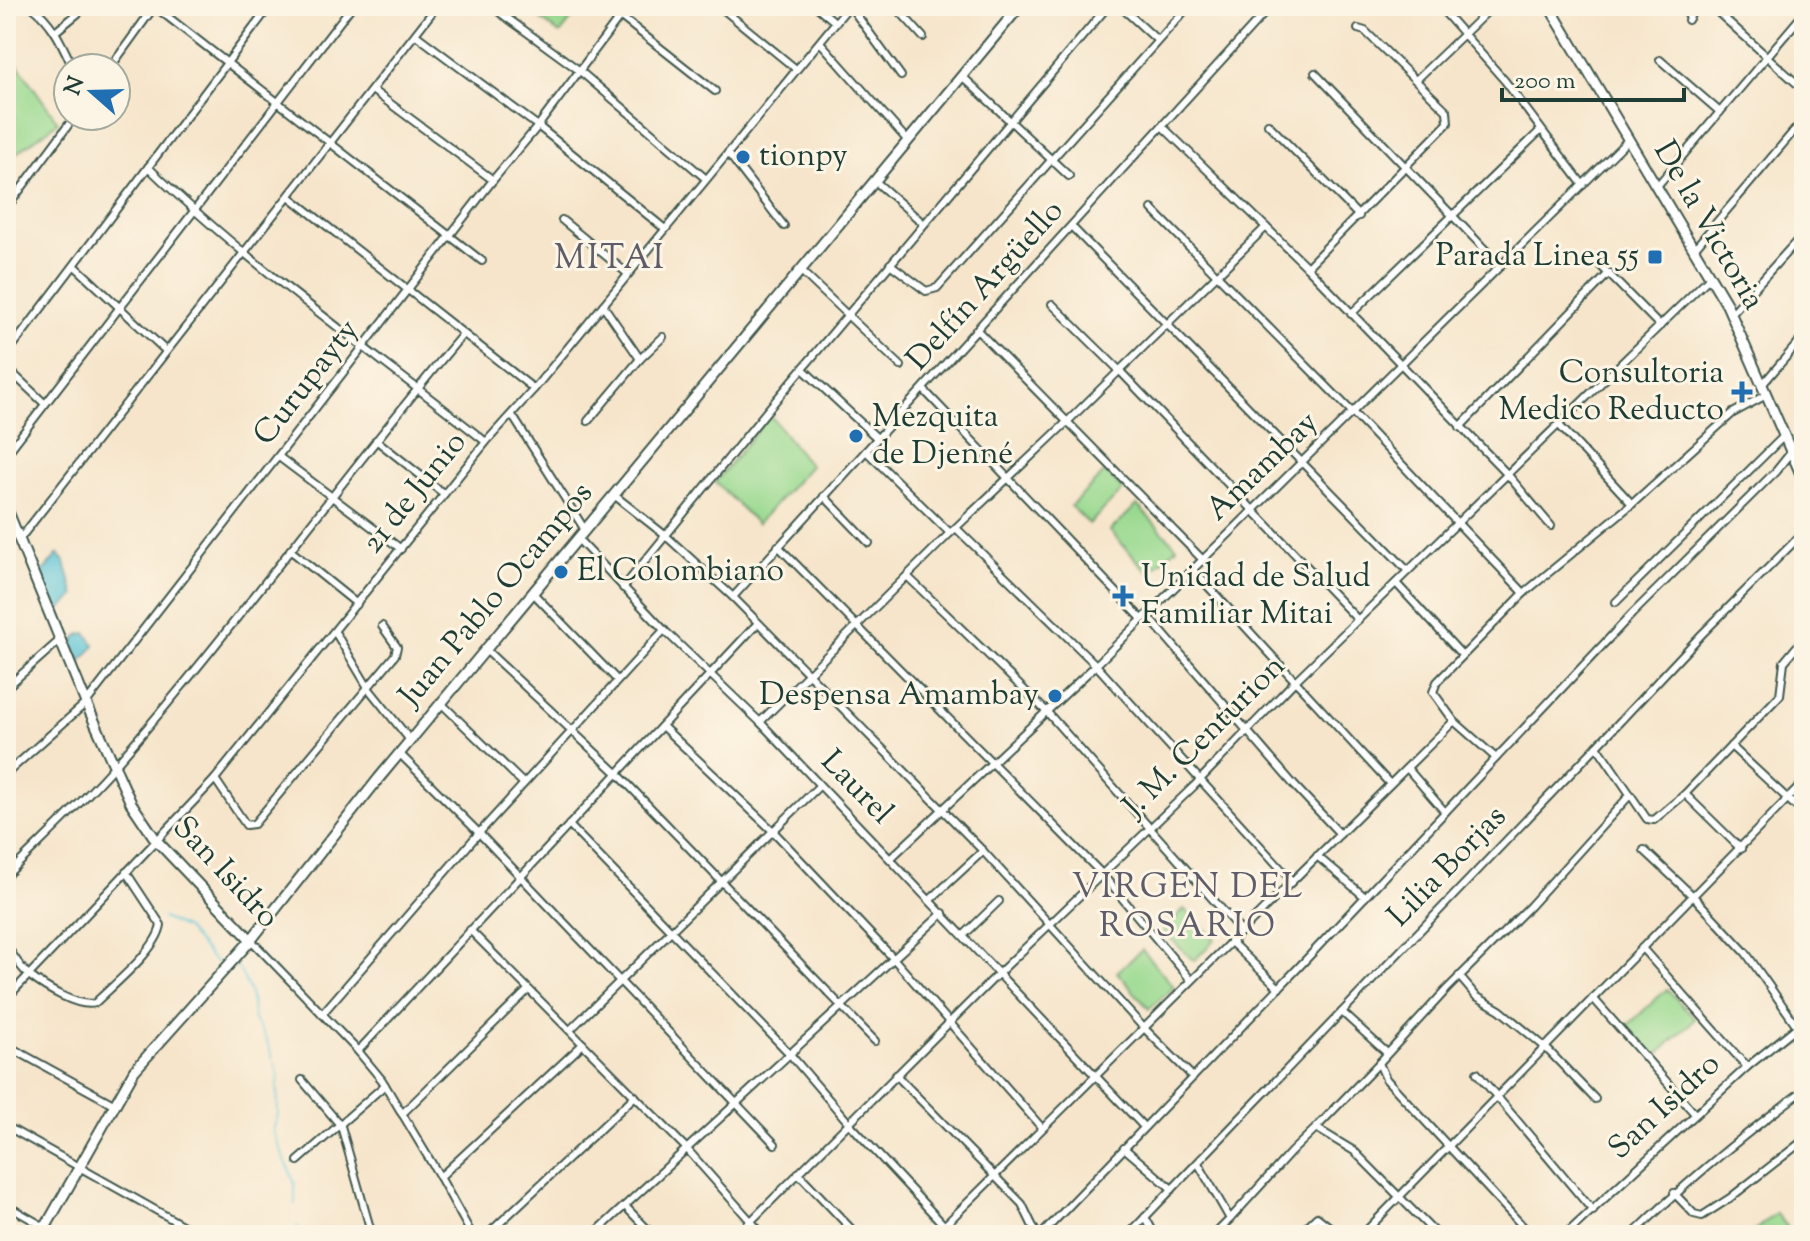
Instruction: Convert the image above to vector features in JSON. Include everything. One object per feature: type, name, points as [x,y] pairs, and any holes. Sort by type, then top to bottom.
[{"type":"street","points":[[31,6],[45,16],[65,52]]},
{"type":"street","points":[[55,32],[87,6]]},
{"type":"street","points":[[121,52],[154,6],[482,261]]},
{"type":"street","points":[[6,455],[352,6]]},
{"type":"street","points":[[19,540],[437,6]]},
{"type":"street","points":[[491,6],[580,71],[705,178]]},
{"type":"street","points":[[607,6],[715,91]]},
{"type":"street","name":"Curupayty","points":[[6,774],[86,703],[538,126],[628,6]]},
{"type":"street","points":[[719,6],[729,9],[796,69]]},
{"type":"street","points":[[816,6],[835,22]]},
{"type":"street","points":[[849,6],[901,76]]},
{"type":"street","name":"21 de Junio","points":[[6,999],[215,779],[486,442],[534,389],[849,6]]},
{"type":"street","points":[[895,6],[923,37]]},
{"type":"street","name":"Juan Pablo Ocampos","points":[[43,1231],[134,1071],[251,940],[399,753],[1020,6]]},
{"type":"street","points":[[623,588],[846,316],[1108,6]]},
{"type":"street","points":[[1120,6],[1157,40]]},
{"type":"street","points":[[890,264],[920,288],[932,291],[937,288],[1189,6]]},
{"type":"street","name":"Delfín Argüello","points":[[733,597],[1271,6]]},
{"type":"street","points":[[1439,6],[1465,34],[1583,185]]},
{"type":"street","points":[[1417,79],[1493,6]]},
{"type":"street","name":"De la Victoria","points":[[1549,6],[1731,314],[1804,481]]},
{"type":"street","points":[[1688,20],[1696,6]]},
{"type":"street","points":[[1711,6],[1804,90]]},
{"type":"street","points":[[6,355],[266,7]]},
{"type":"street","points":[[1657,186],[1804,13]]},
{"type":"street","points":[[1307,267],[1448,123],[1447,111],[1417,79],[1365,31],[1358,29]]},
{"type":"street","points":[[416,35],[538,126],[665,229]]},
{"type":"street","points":[[820,42],[908,141]]},
{"type":"street","points":[[1660,60],[1720,112]]},
{"type":"street","points":[[1315,73],[1501,266]]},
{"type":"street","points":[[962,76],[1069,176]]},
{"type":"street","points":[[372,90],[493,180]]},
{"type":"street","points":[[1694,249],[1804,119]]},
{"type":"street","points":[[1268,124],[1359,216]]},
{"type":"street","points":[[1163,127],[1307,267],[1508,475],[1551,526]]},
{"type":"street","points":[[1351,314],[1541,130]]},
{"type":"street","points":[[6,209],[63,132]]},
{"type":"street","name":"Amambay","points":[[891,858],[1096,665],[1629,139]]},
{"type":"street","points":[[728,153],[784,226]]},
{"type":"street","points":[[148,167],[194,211],[243,251],[486,442]]},
{"type":"street","points":[[875,181],[924,224]]},
{"type":"street","points":[[290,197],[534,389]]},
{"type":"street","points":[[1152,209],[1353,413],[1524,593]]},
{"type":"street","points":[[562,220],[628,274]]},
{"type":"street","points":[[1072,227],[1408,571]]},
{"type":"street","points":[[760,722],[1266,227]]},
{"type":"street","points":[[1731,314],[1804,233]]},
{"type":"street","points":[[1597,262],[1660,326]]},
{"type":"street","points":[[75,266],[166,351]]},
{"type":"street","points":[[800,270],[901,366]]},
{"type":"street","points":[[1460,427],[1609,273]]},
{"type":"street","name":"J. M. Centurion","points":[[737,1235],[999,973],[1200,780],[1296,680],[1710,277]]},
{"type":"street","points":[[1052,304],[1358,620]]},
{"type":"street","points":[[603,305],[640,359]]},
{"type":"street","points":[[977,330],[1203,560]]},
{"type":"street","points":[[6,876],[114,766],[188,679],[463,334]]},
{"type":"street","points":[[1496,758],[1454,721],[1433,692],[1437,682],[1524,593],[1632,504],[1733,413],[1764,390],[1804,336]]},
{"type":"street","points":[[588,421],[640,359],[663,337]]},
{"type":"street","points":[[6,367],[45,404]]},
{"type":"street","points":[[803,369],[877,438]]},
{"type":"street","points":[[924,390],[1144,617],[1340,834]]},
{"type":"street","points":[[512,415],[585,530]]},
{"type":"street","points":[[1559,425],[1632,504]]},
{"type":"street","points":[[1616,602],[1784,436]]},
{"type":"street","points":[[896,1075],[1022,1204],[1039,1235],[1279,988],[1632,614],[1792,453],[1804,436]]},
{"type":"street","points":[[376,440],[444,494]]},
{"type":"street","points":[[866,451],[1096,665],[1292,881]]},
{"type":"street","points":[[279,457],[401,549]]},
{"type":"street","points":[[614,495],[666,536],[733,597],[983,851],[1143,1027],[1193,1077]]},
{"type":"street","points":[[824,496],[869,543]]},
{"type":"street","name":"San Isidro","points":[[6,507],[86,703],[135,811],[156,840],[358,1051],[385,1085],[472,1235]]},
{"type":"street","name":"Lilia Borjas","points":[[1128,1235],[1713,623],[1804,532]]},
{"type":"street","name":"Laurel","points":[[578,539],[931,899],[1144,1127]]},
{"type":"street","points":[[778,546],[1101,873],[1191,980]]},
{"type":"street","points":[[290,550],[357,604]]},
{"type":"street","points":[[1193,570],[1390,784]]},
{"type":"street","points":[[907,576],[1047,712],[1241,931]]},
{"type":"street","points":[[1396,583],[1462,655]]},
{"type":"street","points":[[533,593],[617,680]]},
{"type":"street","points":[[358,1051],[757,624]]},
{"type":"street","points":[[215,779],[246,825],[254,824],[369,689],[397,650],[382,626]]},
{"type":"street","points":[[322,1014],[523,783],[664,630]]},
{"type":"street","points":[[335,632],[369,689],[410,740]]},
{"type":"street","points":[[1597,746],[1647,819],[1654,820],[1685,794],[1780,695],[1784,662],[1804,638]]},
{"type":"street","points":[[6,688],[60,640]]},
{"type":"street","points":[[486,650],[618,774],[875,1041]]},
{"type":"street","points":[[442,704],[523,783]]},
{"type":"street","points":[[935,1235],[1454,721]]},
{"type":"street","points":[[662,726],[773,831],[951,1022],[1042,1128]]},
{"type":"street","points":[[1731,746],[1804,814]]},
{"type":"street","points":[[399,753],[521,874],[775,1144]]},
{"type":"street","points":[[1407,768],[1445,812]]},
{"type":"street","points":[[1362,1235],[1804,782]]},
{"type":"street","points":[[570,1030],[819,786]]},
{"type":"street","points":[[1685,794],[1741,849]]},
{"type":"street","points":[[1214,1235],[1459,976],[1530,906],[1630,795]]},
{"type":"street","points":[[569,825],[789,1053],[953,1235]]},
{"type":"street","points":[[1644,850],[1694,897],[1746,953],[1797,1026]]},
{"type":"street","points":[[931,899],[983,851]]},
{"type":"street","points":[[1317,856],[1365,897]]},
{"type":"street","points":[[6,944],[28,975],[76,1003],[95,1003],[153,944],[161,925],[126,872]]},
{"type":"street","points":[[964,935],[999,901]]},
{"type":"street","points":[[593,1235],[943,913]]},
{"type":"street","points":[[470,930],[686,1148],[763,1235]]},
{"type":"street","points":[[1230,941],[1279,988]]},
{"type":"street","points":[[1642,948],[1747,1067]]},
{"type":"street","points":[[1459,976],[1476,996],[1500,1010],[1545,1047],[1595,1099]]},
{"type":"street","points":[[402,1114],[528,990]]},
{"type":"street","points":[[1593,998],[1695,1114]]},
{"type":"street","points":[[1342,1012],[1387,1053]]},
{"type":"street","name":"San Isidro","points":[[1565,1235],[1747,1067],[1804,1021]]},
{"type":"street","points":[[440,1177],[583,1044]]},
{"type":"street","points":[[6,1045],[115,1105]]},
{"type":"street","points":[[1379,1063],[1386,1079],[1531,1235]]},
{"type":"street","points":[[1477,1073],[1593,1211]]},
{"type":"street","points":[[302,1080],[341,1126],[372,1235]]},
{"type":"street","points":[[298,1161],[385,1085]]},
{"type":"street","points":[[1632,1235],[1674,1193],[1755,1126],[1803,1093]]},
{"type":"street","points":[[487,1235],[635,1096]]},
{"type":"street","points":[[6,1126],[200,1235]]},
{"type":"street","points":[[1316,1128],[1354,1151],[1401,1195],[1437,1235]]},
{"type":"street","points":[[1674,1193],[1694,1214],[1702,1216],[1804,1140]]},
{"type":"street","points":[[1124,1148],[1172,1189]]},
{"type":"street","points":[[1198,1163],[1230,1219]]},
{"type":"street","points":[[798,1173],[857,1235]]},
{"type":"street","points":[[6,1205],[43,1231],[59,1235]]},
{"type":"street","points":[[625,1206],[653,1235]]},
{"type":"street","points":[[1145,1217],[1155,1235]]},
{"type":"street","points":[[1298,1235],[1317,1217],[1340,1235]]},
{"type":"green space","points":[[524,6],[582,6],[560,34]]},
{"type":"green space","points":[[6,48],[52,113],[52,126],[6,161]]},
{"type":"green space","points":[[770,415],[810,466],[757,524],[715,482]]},
{"type":"green space","points":[[1105,472],[1123,490],[1089,524],[1071,506]]},
{"type":"green space","points":[[1137,505],[1177,547],[1149,573],[1110,531]]},
{"type":"green space","points":[[1184,909],[1215,939],[1194,961],[1163,931]]},
{"type":"green space","points":[[1142,950],[1174,987],[1149,1009],[1117,972]]},
{"type":"green space","points":[[1667,989],[1695,1019],[1656,1056],[1627,1026]]},
{"type":"green space","points":[[1776,1213],[1794,1235],[1749,1235]]},
{"type":"water","points":[[58,554],[65,563],[75,596],[56,613],[38,577]]},
{"type":"water","points":[[86,633],[95,645],[81,662],[72,643],[79,635]]},
{"type":"waterway","points":[[163,918],[186,929],[213,960],[222,964]]},
{"type":"waterway","points":[[234,967],[238,967],[250,992],[254,1020],[265,1037],[279,1075],[278,1114],[273,1131],[295,1184],[295,1204]]},
{"type":"waterway","points":[[293,1235],[298,1226]]},
{"type":"place","name":"tionpy","points":[[743,157]]},
{"type":"place","name":"Parada Linea 55","points":[[1655,257]]},
{"type":"place","name":"Consultoria Medico Reducto","points":[[1742,392]]},
{"type":"place","name":"Mezquita de Djenné","points":[[856,436]]},
{"type":"place","name":"El Colombiano","points":[[561,572]]},
{"type":"place","name":"Unidad de Salud Familiar Mitai","points":[[1123,596]]},
{"type":"place","name":"Despensa Amambay","points":[[1055,696]]},
{"type":"district","name":"MITAI","points":[[610,259]]},
{"type":"district","name":"VIRGEN DEL ROSARIO","points":[[1188,908]]}]
